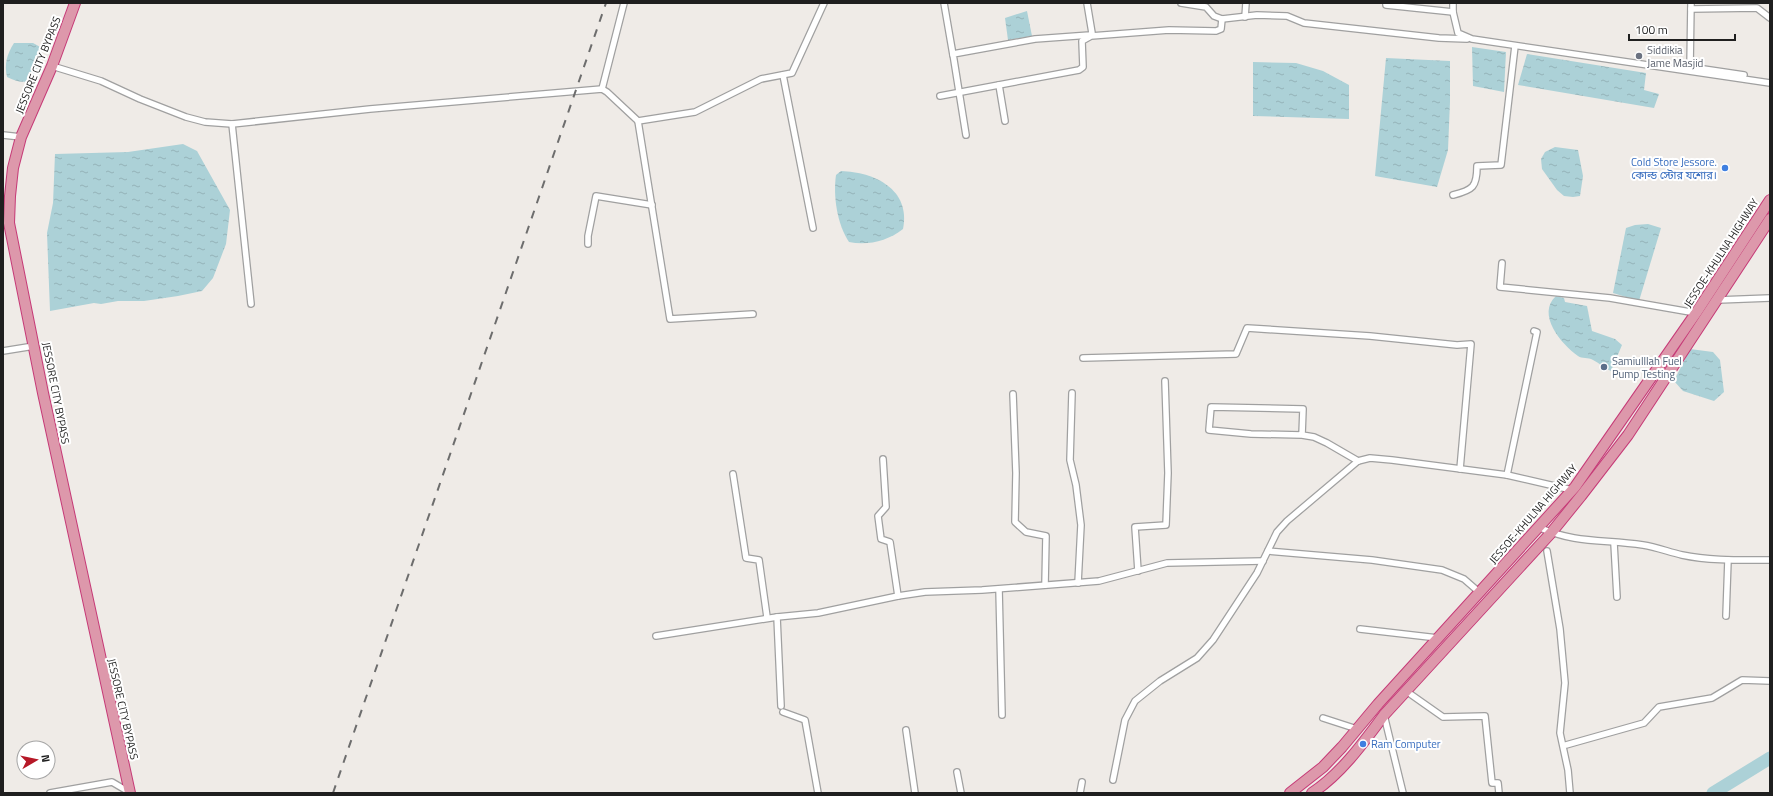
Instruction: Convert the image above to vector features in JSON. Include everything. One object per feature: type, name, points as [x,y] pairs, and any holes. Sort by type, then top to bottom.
[{"type":"highway","name":"JESSORE CITY BYPASS","points":[[75,3],[52,66],[21,137],[13,168],[9,223],[104,679],[130,792]]},
{"type":"highway","name":"JESSOE-KHULNA HIGHWAY","points":[[1290,793],[1323,767],[1572,490],[1696,313],[1770,200]]},
{"type":"highway","name":"JESSOE-KHULNA HIGHWAY","points":[[1312,793],[1330,779],[1353,755],[1384,715],[1551,533],[1628,435],[1770,219]]},
{"type":"street","points":[[602,89],[624,3]]},
{"type":"street","points":[[638,121],[695,112],[761,79],[792,73],[824,3]]},
{"type":"street","points":[[944,3],[966,135]]},
{"type":"street","points":[[953,56],[955,53],[1035,40],[1090,35],[1092,33],[1087,3]]},
{"type":"street","points":[[1181,3],[1206,7],[1214,16],[1222,19],[1257,15],[1287,16],[1304,23],[1311,24],[1439,38],[1472,39],[1770,83]]},
{"type":"street","points":[[1245,17],[1246,3]]},
{"type":"street","points":[[1386,3],[1386,5],[1453,12]]},
{"type":"street","points":[[1453,3],[1453,12],[1458,33],[1472,39]]},
{"type":"street","points":[[1691,3],[1690,67],[1770,79]]},
{"type":"street","points":[[1691,10],[1757,8],[1770,18]]},
{"type":"street","points":[[940,96],[1080,70],[1084,67],[1082,41],[1091,36],[1170,30],[1216,31],[1221,29],[1222,19]]},
{"type":"street","points":[[1453,195],[1469,191],[1477,181],[1477,166],[1501,165],[1515,46]]},
{"type":"street","points":[[52,66],[101,81],[186,118],[205,122],[232,124],[370,109],[602,89],[638,121],[670,319],[753,314]]},
{"type":"street","points":[[783,75],[813,228]]},
{"type":"street","points":[[999,85],[1005,121]]},
{"type":"street","points":[[232,124],[251,304]]},
{"type":"street","points":[[3,135],[21,137]]},
{"type":"street","points":[[588,244],[588,236],[596,196],[652,205]]},
{"type":"street","points":[[1502,263],[1500,287],[1610,298],[1696,313]]},
{"type":"street","points":[[1718,300],[1770,298]]},
{"type":"street","points":[[1083,358],[1236,354],[1247,328],[1370,336],[1457,345],[1470,344],[1460,469]]},
{"type":"street","points":[[1507,475],[1538,332],[1534,331]]},
{"type":"street","points":[[3,351],[34,346]]},
{"type":"street","points":[[1138,571],[1135,527],[1166,525],[1168,473],[1165,381]]},
{"type":"street","points":[[1072,393],[1070,460],[1076,485],[1081,525],[1078,583]]},
{"type":"street","points":[[1013,394],[1016,473],[1015,522],[1026,532],[1046,536],[1045,585]]},
{"type":"street","points":[[1302,435],[1303,409],[1211,407],[1209,430],[1251,434],[1302,435],[1327,443],[1358,461]]},
{"type":"street","points":[[1113,780],[1125,720],[1135,701],[1160,681],[1197,658],[1212,640],[1258,573],[1277,532],[1287,521],[1358,461],[1370,458],[1392,460],[1507,475],[1572,490]]},
{"type":"street","points":[[883,459],[886,507],[878,516],[881,538],[890,542],[898,596]]},
{"type":"street","points":[[733,474],[746,558],[759,560],[767,618]]},
{"type":"street","points":[[1538,527],[1551,533],[1584,541],[1643,545],[1683,555],[1728,560],[1770,560]]},
{"type":"street","points":[[1614,543],[1617,597]]},
{"type":"street","points":[[1268,551],[1372,560],[1442,570],[1464,579],[1479,592]]},
{"type":"street","points":[[1547,551],[1560,629],[1565,683],[1560,733],[1568,770],[1570,793]]},
{"type":"street","points":[[1726,616],[1728,560]]},
{"type":"street","points":[[656,636],[767,618],[818,613],[898,596],[925,592],[999,589],[1099,581],[1167,563],[1263,561]]},
{"type":"street","points":[[999,589],[1002,715]]},
{"type":"street","points":[[777,617],[782,706]]},
{"type":"street","points":[[1360,630],[1438,638]]},
{"type":"street","points":[[1566,745],[1644,723],[1659,707],[1712,698],[1742,680],[1770,681]]},
{"type":"street","points":[[1406,691],[1443,717],[1485,716],[1492,783],[1498,783],[1499,793]]},
{"type":"street","points":[[783,712],[805,720],[818,793]]},
{"type":"street","points":[[1384,715],[1403,793]]},
{"type":"street","points":[[1322,718],[1357,729]]},
{"type":"street","points":[[906,730],[915,793]]},
{"type":"street","points":[[957,772],[961,793]]},
{"type":"street","points":[[50,793],[112,782],[130,792]]},
{"type":"street","points":[[1080,793],[1082,782]]},
{"type":"water","points":[[1027,11],[1032,36],[1008,40],[1005,18]]},
{"type":"water","points":[[14,43],[33,43],[42,48],[35,73],[29,80],[22,82],[7,77],[7,59]]},
{"type":"water","points":[[1472,47],[1506,52],[1504,92],[1473,86]]},
{"type":"water","points":[[1527,54],[1646,73],[1644,90],[1659,94],[1654,108],[1518,85]]},
{"type":"water","points":[[1386,58],[1450,61],[1448,150],[1437,187],[1375,176]]},
{"type":"water","points":[[1253,62],[1296,63],[1323,71],[1349,85],[1349,119],[1253,116]]},
{"type":"water","points":[[183,144],[197,151],[230,210],[226,244],[213,278],[202,291],[178,296],[144,301],[118,301],[101,304],[94,303],[50,311],[47,233],[53,203],[55,154],[128,152]]},
{"type":"water","points":[[1555,147],[1578,150],[1583,176],[1580,196],[1564,196],[1557,190],[1542,169],[1541,159],[1545,152]]},
{"type":"water","points":[[841,171],[853,172],[877,179],[896,193],[901,203],[904,215],[903,229],[891,237],[877,242],[849,242],[841,227],[837,210],[835,183],[836,175]]},
{"type":"water","points":[[1648,224],[1661,228],[1639,301],[1613,293],[1626,228],[1635,225]]},
{"type":"water","points":[[1556,296],[1564,298],[1565,302],[1587,306],[1592,331],[1615,339],[1622,345],[1611,371],[1591,359],[1578,356],[1571,351],[1558,336],[1550,320],[1549,311],[1551,303]]},
{"type":"water","points":[[1690,349],[1713,352],[1720,360],[1724,392],[1714,401],[1683,391],[1674,381]]},
{"type":"waterway","points":[[1713,793],[1770,758]]},
{"type":"railway","points":[[333,793],[606,3]]},
{"type":"place","name":"Siddikia Jame Masjid","points":[[1639,56]]},
{"type":"place","name":"Cold Store Jessore. কোল্ড স্টোর যশোর।","points":[[1725,168]]},
{"type":"place","name":"Samiulllah Fuel Pump Testing","points":[[1604,367]]},
{"type":"place","name":"Ram Computer","points":[[1363,744]]}]
